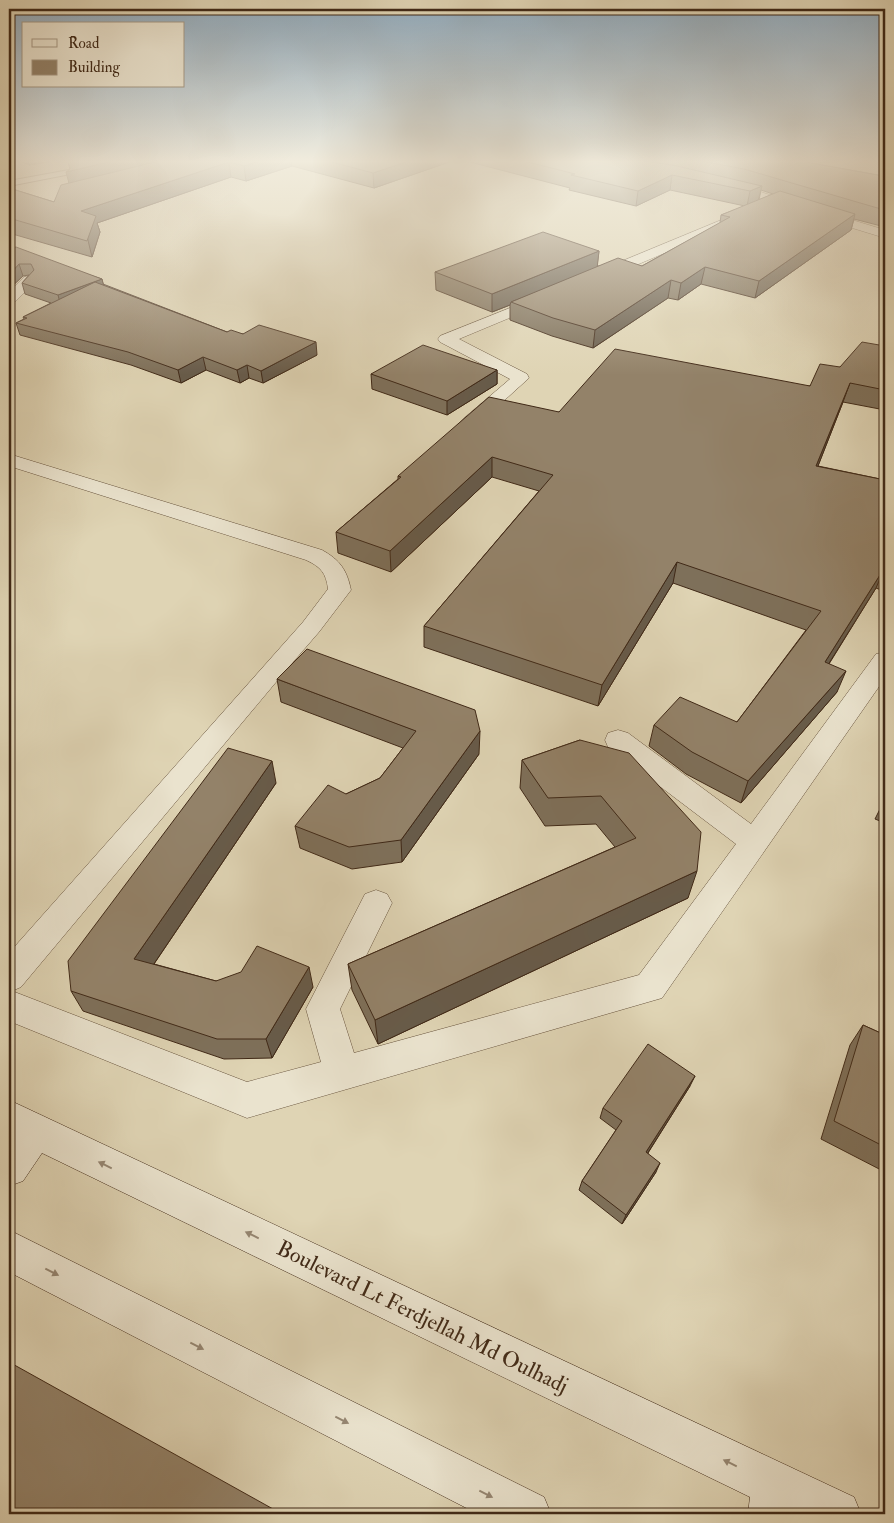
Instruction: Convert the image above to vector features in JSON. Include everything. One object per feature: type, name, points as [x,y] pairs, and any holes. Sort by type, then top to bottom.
[{"type":"street","points":[[584,282],[702,232]]},
{"type":"street","points":[[9,300],[29,280]]},
{"type":"street","points":[[454,435],[521,378],[446,339],[556,294]]},
{"type":"street","points":[[9,460],[314,555],[330,554],[340,590],[311,627],[265,678],[9,977]]},
{"type":"street","points":[[9,1005],[247,1100],[650,987],[885,660]]},
{"type":"street","points":[[618,740],[754,842]]},
{"type":"street","points":[[342,1072],[323,1009],[376,903]]},
{"type":"street","points":[[9,1167],[22,1124]]},
{"type":"street","name":"Boulevard Lt Ferdjellah Md Oulhadj","points":[[22,1124],[774,1500],[837,1514]]},
{"type":"street","points":[[9,1250],[527,1514]]},
{"type":"building","points":[[57,232],[90,232],[87,241]]},
{"type":"building","points":[[543,232],[599,251],[492,294],[435,272]]},
{"type":"building","points":[[703,232],[829,232],[759,281],[705,267],[681,283],[671,280],[595,330],[553,318],[511,302],[618,258],[642,266]]},
{"type":"building","points":[[16,247],[102,279],[58,295],[22,283],[34,270],[31,264],[19,264],[9,275],[9,249]]},
{"type":"building","points":[[95,282],[227,332],[231,330],[243,334],[259,325],[316,342],[261,371],[247,365],[237,370],[203,357],[178,370],[128,352],[16,323],[27,318],[23,317]]},
{"type":"building","points":[[862,342],[885,346],[885,390],[850,383],[816,466],[885,480],[885,567],[825,662],[846,671],[748,781],[692,752],[654,725],[680,697],[737,722],[821,611],[677,562],[602,685],[424,626],[553,475],[492,457],[390,551],[336,532],[401,477],[398,476],[489,397],[559,412],[615,349],[810,386],[820,364],[840,367]]},
{"type":"building","points":[[423,345],[497,370],[447,401],[371,374]]},
{"type":"building","points":[[307,649],[475,710],[480,731],[401,840],[349,847],[295,826],[328,785],[346,794],[380,778],[416,731],[277,679]]},
{"type":"building","points":[[580,740],[629,753],[701,832],[697,871],[375,1020],[348,964],[636,838],[601,796],[548,798],[522,760]]},
{"type":"building","points":[[228,748],[272,761],[134,959],[216,981],[241,972],[257,946],[309,967],[266,1039],[217,1039],[71,991],[68,961]]},
{"type":"building","points":[[863,1025],[885,1035],[885,1147],[834,1121]]},
{"type":"building","points":[[648,1044],[695,1076],[646,1152],[660,1163],[626,1215],[582,1181],[622,1121],[603,1108]]},
{"type":"building","points":[[9,1362],[282,1514],[9,1514]]}]
